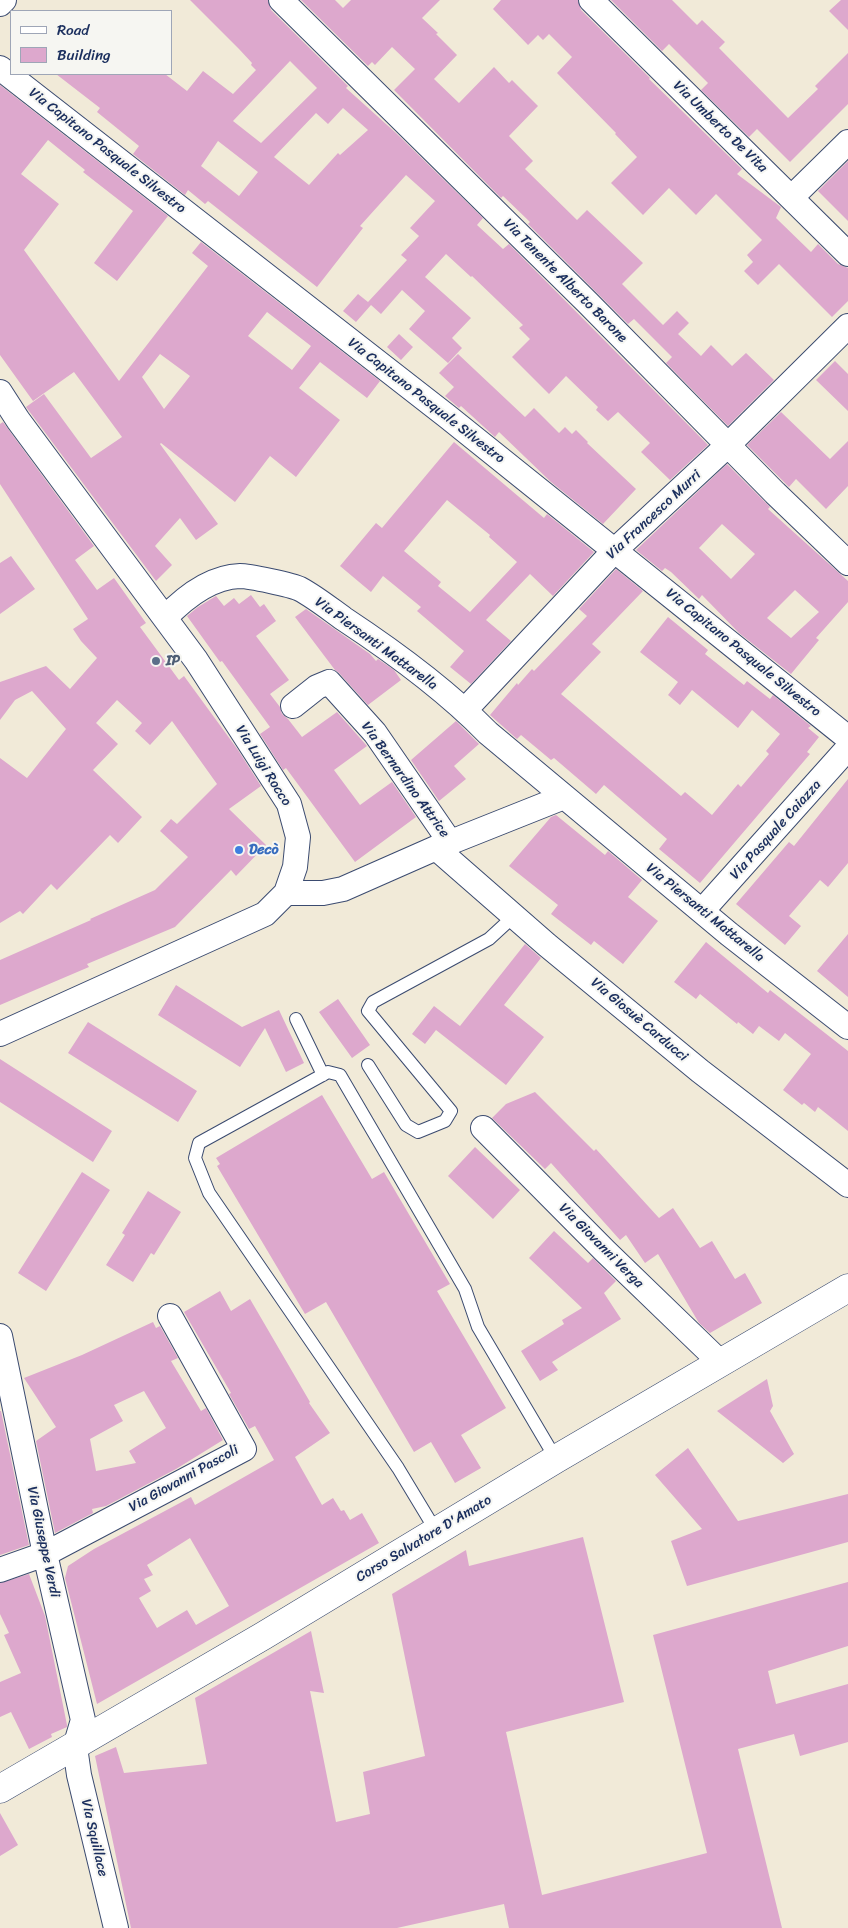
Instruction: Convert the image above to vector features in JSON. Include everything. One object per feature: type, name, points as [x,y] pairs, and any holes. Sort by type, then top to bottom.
[{"type":"street","points":[[0,4],[4,0]]},
{"type":"street","name":"Via Tenente Alberto Barone","points":[[282,0],[848,563]]},
{"type":"street","name":"Via Umberto De Vita","points":[[591,0],[848,254]]},
{"type":"street","name":"Via Capitano Pasquale Silvestro","points":[[0,68],[448,417],[848,738]]},
{"type":"street","points":[[792,197],[848,142]]},
{"type":"street","name":"Via Francesco Murri","points":[[465,710],[615,550],[728,445],[848,326]]},
{"type":"street","name":"Via Luigi Rocco","points":[[0,392],[18,420],[196,660],[289,804],[298,837],[294,867],[286,893],[265,914],[0,1034]]},
{"type":"street","name":"Via Piersanti Mattarella","points":[[165,618],[180,601],[199,588],[220,580],[241,576],[298,588],[370,636],[465,710],[488,733],[702,911],[848,1027]]},
{"type":"street","name":"Via Bernardino Attrice","points":[[294,706],[317,687],[329,682],[374,733],[443,845]]},
{"type":"street","name":"Via Pasquale Caiazza","points":[[702,911],[848,748]]},
{"type":"street","points":[[286,893],[323,894],[343,889],[443,845],[564,796]]},
{"type":"street","name":"Via Giosuè Carducci","points":[[443,845],[514,916],[700,1071],[848,1185]]},
{"type":"street","name":"Via Giovanni Verga","points":[[483,1128],[605,1251],[721,1363]]},
{"type":"street","name":"Corso Salvatore D'Amato","points":[[0,1789],[263,1636],[556,1459],[848,1288]]},
{"type":"street","name":"Via Giovanni Pascoli","points":[[45,1554],[244,1449],[170,1316]]},
{"type":"street","name":"Via Giuseppe Verdi","points":[[0,1336],[45,1554],[83,1720],[75,1747]]},
{"type":"street","points":[[0,1570],[45,1554]]},
{"type":"street","name":"Via Squillace","points":[[75,1747],[79,1775],[116,1928]]},
{"type":"lane","points":[[368,1065],[406,1125],[418,1132],[446,1120],[451,1111],[368,1010],[373,1002],[489,939],[514,916]]},
{"type":"lane","points":[[296,1019],[323,1075]]},
{"type":"lane","points":[[436,1531],[398,1468],[209,1193],[195,1158],[199,1143],[328,1072],[340,1075],[465,1289],[478,1328],[556,1459]]},
{"type":"building","points":[[190,0],[268,0],[271,10],[348,86],[346,88],[396,133],[483,218],[477,225],[503,249],[509,244],[708,445],[670,480],[641,452],[650,443],[618,412],[608,421],[596,410],[598,407],[566,376],[549,394],[512,357],[530,339],[519,328],[523,325],[446,254],[425,277],[471,318],[452,338],[462,348],[448,363],[409,329],[425,311],[402,290],[381,314],[371,305],[356,322],[343,311],[358,294],[368,302],[407,260],[401,255],[419,236],[410,228],[435,201],[406,175],[360,226],[363,228],[317,287],[208,201],[205,204],[188,190],[185,195],[133,154],[139,146],[97,112],[100,108],[57,75],[166,75],[187,91],[203,71],[233,94],[256,70],[251,65],[252,63]],"holes":[[[290,61],[317,88],[261,143],[233,121]],[[343,108],[368,130],[340,155],[338,153],[309,185],[274,157],[316,113],[328,124]],[[218,141],[258,172],[239,196],[201,166]]]},
{"type":"building","points":[[301,0],[335,0],[343,8],[351,0],[440,0],[422,18],[457,55],[434,79],[459,103],[494,67],[509,83],[512,80],[538,106],[509,136],[533,161],[525,169],[577,220],[587,210],[643,263],[622,284],[663,325],[677,311],[689,323],[678,334],[701,356],[711,345],[732,366],[746,353],[774,380],[728,426],[666,363],[672,357],[634,319],[628,324],[528,224],[530,222],[503,196],[501,198],[394,90],[415,69],[392,47],[375,65],[372,62],[368,66]]},
{"type":"building","points":[[501,0],[578,0],[581,10],[742,169],[737,174],[781,207],[776,218],[811,252],[818,244],[838,264],[848,268],[848,301],[832,317],[779,264],[758,285],[744,271],[753,262],[747,255],[762,240],[716,194],[696,215],[669,188],[643,215],[611,183],[637,157],[557,73],[572,57],[549,34],[543,40],[538,35],[528,45],[493,9]]},
{"type":"building","points":[[611,0],[672,0],[697,25],[702,20],[725,42],[719,48],[788,118],[818,89],[815,86],[848,53],[848,104],[790,162],[757,129],[749,137],[701,90],[708,83],[669,44],[662,51]]},
{"type":"building","points":[[841,0],[848,0],[848,30],[829,11]]},
{"type":"building","points":[[0,85],[168,216],[117,281],[94,263],[133,211],[83,172],[85,170],[48,140],[21,174],[59,204],[24,250],[119,381],[208,266],[192,253],[201,242],[380,381],[367,398],[320,362],[299,388],[340,420],[296,477],[270,456],[235,502],[161,443],[218,524],[196,540],[180,518],[155,546],[172,565],[156,581],[26,407],[44,394],[91,458],[122,437],[74,372],[33,401],[0,355]],"holes":[[[267,312],[311,346],[292,370],[248,336]],[[160,354],[190,376],[164,409],[142,377]]]},
{"type":"building","points":[[848,161],[848,221],[818,191]]},
{"type":"building","points":[[399,334],[413,347],[401,360],[387,347]]},
{"type":"building","points":[[458,354],[525,417],[534,408],[559,433],[565,427],[572,434],[576,430],[587,443],[636,489],[603,524],[551,482],[499,432],[495,437],[461,406],[459,408],[445,396],[454,387],[439,373]]},
{"type":"building","points":[[835,361],[848,374],[848,411],[816,380]]},
{"type":"building","points":[[781,412],[830,459],[848,441],[848,486],[826,509],[796,479],[789,487],[747,445]]},
{"type":"building","points":[[3,422],[94,546],[75,560],[97,590],[114,578],[146,623],[140,627],[179,680],[184,676],[238,750],[261,786],[229,809],[266,845],[236,876],[231,870],[175,927],[87,964],[89,967],[0,1005],[0,960],[155,890],[188,857],[160,831],[171,819],[177,824],[217,784],[172,721],[150,745],[135,731],[142,723],[117,700],[96,723],[118,744],[93,770],[142,817],[118,843],[110,835],[57,890],[51,884],[23,914],[20,911],[0,923],[0,758],[27,778],[66,729],[32,691],[15,700],[0,720],[0,682],[46,666],[70,689],[97,658],[73,629],[88,619],[0,484],[0,424]]},
{"type":"building","points":[[454,442],[544,518],[547,514],[594,552],[553,596],[530,574],[486,620],[511,641],[471,684],[450,667],[464,651],[417,611],[421,607],[383,576],[371,592],[340,566],[376,523],[382,528]],"holes":[[[447,500],[490,535],[489,537],[517,562],[470,612],[438,586],[441,582],[404,551]]]},
{"type":"building","points":[[727,464],[770,507],[768,509],[848,581],[848,602],[816,638],[819,640],[791,674],[739,633],[702,595],[699,599],[671,572],[665,568],[662,571],[636,550]],"holes":[[[722,524],[755,554],[731,579],[699,548]],[[795,590],[819,612],[791,638],[767,618]]]},
{"type":"building","points":[[11,556],[35,589],[0,614],[0,563]]},
{"type":"building","points":[[616,569],[643,591],[592,644],[601,652],[561,694],[681,796],[685,792],[712,815],[738,784],[741,787],[769,754],[766,751],[780,734],[752,710],[738,728],[692,690],[680,705],[668,695],[678,682],[640,652],[668,617],[708,650],[705,654],[744,685],[747,681],[770,699],[773,695],[811,726],[808,728],[819,737],[807,752],[810,754],[700,883],[659,849],[667,839],[604,785],[596,794],[554,758],[551,760],[521,735],[517,739],[490,715],[517,683],[518,685],[532,669],[534,671],[587,616],[579,609]]},
{"type":"building","points":[[251,595],[260,607],[264,604],[276,621],[256,636],[289,680],[270,694],[280,707],[282,714],[302,737],[337,712],[367,746],[334,770],[360,805],[392,782],[416,817],[355,862],[286,768],[283,770],[260,734],[270,727],[187,616],[216,596],[224,606],[234,598],[239,604]]},
{"type":"building","points":[[306,609],[370,654],[376,661],[378,659],[394,670],[401,680],[368,705],[335,670],[295,617]]},
{"type":"building","points":[[456,721],[479,744],[454,766],[466,779],[439,801],[411,760]]},
{"type":"building","points":[[848,779],[848,863],[828,887],[820,880],[789,916],[801,926],[785,945],[736,904],[789,842],[794,846]]},
{"type":"building","points":[[556,815],[605,855],[608,851],[642,880],[628,897],[658,921],[623,964],[594,941],[591,945],[551,914],[558,905],[509,866],[551,817]]},
{"type":"building","points":[[848,934],[848,997],[817,971]]},
{"type":"building","points":[[706,942],[768,993],[770,990],[848,1051],[848,1131],[818,1107],[815,1112],[804,1103],[802,1105],[783,1090],[811,1054],[785,1033],[779,1041],[759,1026],[753,1034],[738,1022],[737,1024],[700,994],[696,999],[674,982]]},
{"type":"building","points":[[525,944],[541,958],[504,1005],[544,1037],[506,1085],[436,1030],[425,1044],[412,1034],[434,1006],[460,1026]]},
{"type":"building","points":[[176,985],[242,1027],[279,1010],[304,1063],[286,1072],[265,1028],[240,1067],[158,1015]]},
{"type":"building","points":[[338,999],[370,1045],[352,1058],[319,1012]]},
{"type":"building","points":[[88,1022],[197,1091],[178,1122],[68,1053]]},
{"type":"building","points":[[0,1059],[112,1131],[93,1162],[0,1102]]},
{"type":"building","points":[[535,1092],[594,1151],[596,1149],[659,1218],[673,1208],[700,1248],[712,1241],[735,1279],[745,1273],[762,1303],[710,1333],[699,1323],[658,1254],[645,1263],[626,1235],[620,1240],[551,1163],[545,1169],[492,1118],[506,1104]]},
{"type":"building","points":[[322,1095],[372,1179],[384,1172],[450,1284],[437,1291],[506,1408],[461,1435],[481,1468],[455,1483],[431,1442],[414,1452],[326,1302],[305,1314],[217,1166],[220,1164],[216,1158]]},
{"type":"building","points":[[475,1147],[520,1190],[493,1219],[448,1176]]},
{"type":"building","points":[[82,1172],[110,1190],[46,1291],[18,1273]]},
{"type":"building","points":[[148,1191],[181,1212],[154,1255],[151,1253],[133,1282],[106,1265],[125,1235],[122,1233]]},
{"type":"building","points":[[554,1231],[588,1263],[593,1258],[616,1281],[604,1293],[621,1319],[552,1362],[558,1370],[540,1381],[521,1351],[564,1324],[562,1320],[582,1308],[529,1258]]},
{"type":"building","points":[[220,1291],[231,1311],[250,1299],[309,1403],[330,1433],[295,1457],[322,1505],[333,1498],[341,1511],[344,1510],[350,1520],[362,1513],[379,1543],[97,1704],[65,1578],[68,1566],[94,1549],[191,1497],[195,1505],[274,1460],[255,1426],[249,1429],[229,1394],[231,1393],[184,1312]],"holes":[[[190,1538],[229,1606],[196,1625],[187,1610],[157,1628],[139,1598],[151,1591],[144,1579],[153,1575],[147,1565]]]},
{"type":"building","points":[[153,1322],[156,1328],[160,1326],[178,1358],[171,1361],[201,1411],[206,1408],[223,1440],[176,1469],[106,1506],[92,1509],[93,1513],[55,1533],[36,1441],[56,1427],[24,1378],[82,1355]],"holes":[[[144,1391],[166,1428],[129,1451],[136,1463],[96,1471],[90,1439],[123,1421],[114,1405]]]},
{"type":"building","points":[[767,1379],[773,1406],[770,1411],[794,1454],[783,1463],[717,1411]]},
{"type":"building","points":[[0,1411],[29,1545],[0,1555]]},
{"type":"building","points":[[688,1448],[738,1521],[848,1494],[848,1542],[687,1586],[671,1541],[702,1529],[655,1475]]},
{"type":"building","points":[[583,1537],[624,1702],[506,1732],[542,1895],[707,1853],[653,1635],[848,1582],[848,1646],[768,1671],[776,1704],[848,1684],[848,1742],[800,1756],[794,1734],[738,1749],[782,1928],[509,1928],[504,1904],[397,1928],[131,1928],[95,1756],[116,1747],[124,1773],[207,1764],[195,1698],[311,1631],[324,1693],[310,1691],[336,1822],[370,1814],[363,1772],[425,1756],[392,1594],[466,1550],[469,1566]]},
{"type":"building","points":[[29,1574],[45,1616],[67,1727],[51,1734],[52,1737],[29,1749],[11,1712],[0,1717],[0,1682],[21,1673],[4,1635],[9,1633],[0,1614],[0,1583]]},
{"type":"building","points":[[0,1813],[18,1845],[0,1856]]},
{"type":"place","name":"IP","points":[[156,661]]},
{"type":"place","name":"Decò","points":[[239,850]]}]
